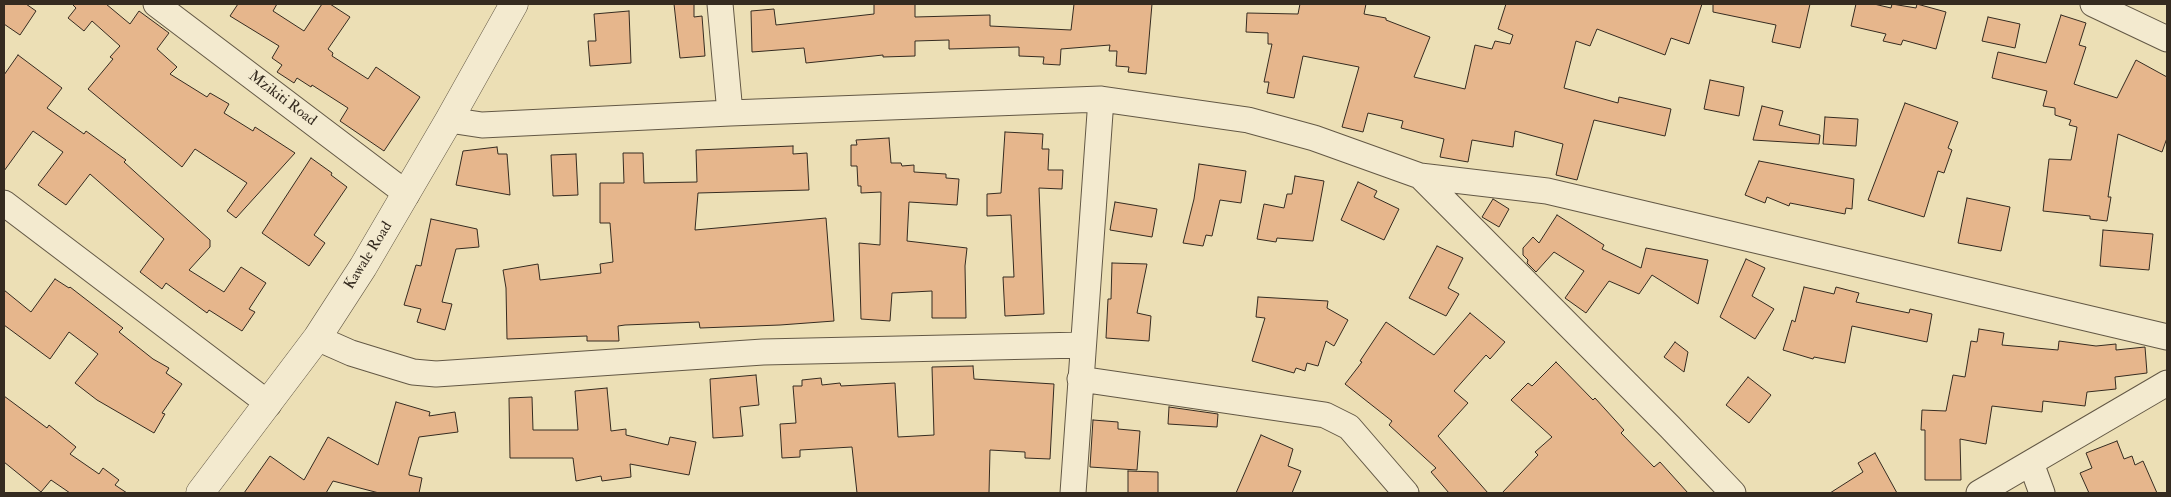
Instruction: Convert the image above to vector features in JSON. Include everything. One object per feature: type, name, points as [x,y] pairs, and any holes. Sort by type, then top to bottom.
[{"type":"street","name":"Mzikiti Road","points":[[156,4],[407,194]]},
{"type":"street","name":"Kawale Road","points":[[200,493],[317,338],[363,267],[450,120],[514,4]]},
{"type":"street","points":[[720,4],[730,113]]},
{"type":"street","points":[[2093,4],[2167,39]]},
{"type":"street","points":[[450,120],[482,125],[730,113],[1100,99],[1248,120],[1314,138],[1420,176],[1548,191],[2167,337]]},
{"type":"street","points":[[1073,493],[1100,99]]},
{"type":"street","points":[[1420,176],[1733,493]]},
{"type":"street","points":[[4,204],[268,404]]},
{"type":"street","points":[[317,338],[351,353],[412,372],[436,374],[763,352],[1083,345]]},
{"type":"street","points":[[1080,379],[1325,415],[1349,427],[1406,493]]},
{"type":"street","points":[[1979,493],[2167,382]]},
{"type":"street","points":[[2030,463],[2042,493]]},
{"type":"building","points":[[4,4],[26,4],[36,11],[20,35],[4,24]]},
{"type":"building","points":[[72,4],[106,4],[130,24],[139,11],[169,33],[157,49],[177,67],[170,74],[207,97],[210,93],[229,104],[224,113],[253,131],[255,127],[295,153],[236,218],[227,211],[247,183],[195,149],[182,167],[88,89],[113,59],[110,57],[120,46],[92,21],[84,31],[68,18],[76,8]]},
{"type":"building","points":[[238,4],[277,4],[273,11],[304,31],[322,4],[330,4],[350,17],[328,49],[333,53],[332,56],[368,79],[376,67],[420,97],[384,151],[340,121],[348,108],[312,85],[311,87],[297,78],[294,83],[277,72],[282,65],[272,58],[279,46],[230,16]]},
{"type":"building","points":[[674,4],[694,4],[694,17],[702,16],[705,56],[680,58]]},
{"type":"building","points":[[874,4],[915,4],[915,17],[990,15],[990,26],[1071,30],[1074,4],[1152,4],[1146,74],[1128,72],[1129,67],[1116,66],[1117,51],[1109,51],[1110,45],[1061,49],[1060,65],[1043,64],[1044,57],[1019,56],[1019,47],[949,49],[949,40],[915,41],[915,56],[883,57],[883,55],[806,63],[804,48],[752,52],[751,11],[774,9],[776,25],[874,14]]},
{"type":"building","points":[[1300,4],[1366,4],[1364,14],[1386,18],[1386,20],[1430,37],[1414,77],[1465,89],[1475,45],[1492,49],[1495,41],[1510,44],[1513,35],[1498,29],[1506,4],[1702,4],[1689,44],[1671,38],[1665,55],[1597,29],[1590,46],[1576,41],[1564,88],[1618,103],[1619,97],[1671,109],[1665,136],[1594,120],[1577,180],[1556,175],[1563,144],[1515,131],[1513,147],[1472,140],[1468,162],[1440,157],[1444,139],[1401,128],[1403,121],[1368,113],[1363,132],[1342,127],[1359,67],[1303,56],[1294,98],[1267,93],[1269,82],[1264,82],[1272,44],[1268,44],[1268,33],[1246,32],[1247,13],[1298,14]]},
{"type":"building","points":[[1713,4],[1810,4],[1800,48],[1772,42],[1776,25],[1713,12]]},
{"type":"building","points":[[1856,4],[1874,4],[1891,8],[1892,4],[1916,8],[1917,4],[1946,12],[1936,49],[1903,40],[1901,45],[1883,41],[1886,34],[1851,26]]},
{"type":"building","points":[[629,11],[631,63],[590,66],[588,41],[596,41],[594,14]]},
{"type":"building","points":[[2061,15],[2086,23],[2079,45],[2086,47],[2074,84],[2117,98],[2136,60],[2167,77],[2167,138],[2162,152],[2118,134],[2108,197],[2111,197],[2107,221],[2090,219],[2090,216],[2043,211],[2049,159],[2071,160],[2077,127],[2069,125],[2071,120],[2055,115],[2055,108],[2043,106],[2047,91],[1992,78],[1998,52],[2046,63]]},
{"type":"building","points":[[1988,17],[2020,24],[2015,48],[1982,41]]},
{"type":"building","points":[[18,55],[62,88],[47,108],[84,134],[86,131],[126,160],[124,162],[210,240],[210,247],[189,270],[224,292],[241,267],[266,283],[249,309],[255,312],[242,331],[209,310],[207,313],[166,283],[162,289],[140,272],[164,239],[90,174],[66,205],[38,185],[63,152],[33,131],[4,171],[4,75]]},
{"type":"building","points":[[1710,80],[1744,87],[1739,116],[1704,109]]},
{"type":"building","points":[[1905,103],[1958,122],[1948,148],[1952,150],[1944,173],[1938,171],[1924,217],[1868,200]]},
{"type":"building","points":[[1762,106],[1783,111],[1779,125],[1820,135],[1819,144],[1753,140]]},
{"type":"building","points":[[1825,117],[1858,119],[1856,146],[1823,144]]},
{"type":"building","points":[[1005,132],[1043,134],[1042,149],[1049,149],[1048,170],[1063,170],[1062,189],[1039,188],[1044,314],[1005,316],[1003,277],[1014,277],[1011,215],[987,216],[987,194],[1001,193]]},
{"type":"building","points":[[889,138],[891,163],[901,163],[902,166],[914,165],[914,172],[946,174],[946,178],[959,179],[957,205],[909,202],[907,241],[967,248],[965,266],[966,318],[932,318],[932,291],[892,293],[890,321],[861,319],[859,243],[880,245],[881,192],[861,193],[861,186],[858,186],[857,166],[851,166],[851,145],[857,145],[856,140]]},
{"type":"building","points":[[793,146],[793,154],[807,153],[809,190],[698,193],[695,230],[826,218],[834,321],[700,328],[699,322],[625,325],[618,326],[619,341],[587,341],[587,336],[507,339],[506,288],[503,270],[538,264],[540,280],[601,273],[600,264],[613,262],[610,223],[600,223],[600,183],[624,183],[623,153],[643,153],[644,183],[697,182],[696,150]]},
{"type":"building","points":[[497,147],[498,154],[507,154],[510,195],[456,185],[463,151]]},
{"type":"building","points":[[576,154],[578,195],[553,196],[551,155]]},
{"type":"building","points":[[311,158],[347,187],[314,235],[325,243],[309,266],[262,233]]},
{"type":"building","points":[[1759,161],[1854,179],[1852,209],[1846,208],[1845,214],[1790,203],[1789,206],[1767,197],[1765,203],[1745,195]]},
{"type":"building","points":[[1199,164],[1246,171],[1241,203],[1220,200],[1212,236],[1206,235],[1203,246],[1183,243],[1194,199]]},
{"type":"building","points":[[1295,176],[1324,181],[1313,241],[1277,238],[1276,242],[1257,239],[1264,204],[1284,208],[1287,194],[1292,194]]},
{"type":"building","points":[[1358,182],[1377,191],[1374,197],[1399,209],[1384,240],[1341,220]]},
{"type":"building","points":[[1967,198],[2010,207],[2001,251],[1958,243]]},
{"type":"building","points":[[1493,199],[1509,209],[1499,227],[1482,217]]},
{"type":"building","points":[[1115,202],[1157,209],[1152,237],[1110,230]]},
{"type":"building","points":[[1557,215],[1604,245],[1602,249],[1641,268],[1646,248],[1708,260],[1698,304],[1652,275],[1639,294],[1609,281],[1586,313],[1565,298],[1584,271],[1554,252],[1536,272],[1527,263],[1528,260],[1523,255],[1523,248],[1533,237],[1539,243]]},
{"type":"building","points":[[431,219],[477,229],[479,247],[456,249],[442,302],[452,304],[445,330],[417,322],[421,309],[404,305],[416,265],[421,266]]},
{"type":"building","points":[[2103,230],[2153,234],[2149,270],[2100,266]]},
{"type":"building","points":[[1437,246],[1463,258],[1448,288],[1459,294],[1446,316],[1409,298]]},
{"type":"building","points":[[1746,259],[1765,268],[1752,296],[1774,309],[1755,339],[1720,317]]},
{"type":"building","points":[[1112,263],[1147,264],[1137,313],[1151,316],[1149,341],[1106,338],[1108,299],[1111,299]]},
{"type":"building","points":[[55,279],[70,287],[123,328],[119,332],[153,359],[169,368],[166,373],[182,384],[162,413],[165,414],[154,433],[97,400],[75,383],[98,354],[69,332],[50,359],[4,325],[4,290],[31,312]]},
{"type":"building","points":[[1804,287],[1834,294],[1836,287],[1859,293],[1856,302],[1909,313],[1910,309],[1932,314],[1927,342],[1852,326],[1845,363],[1814,357],[1813,359],[1783,350],[1792,320],[1795,322]]},
{"type":"building","points":[[1258,297],[1328,301],[1327,308],[1348,320],[1334,346],[1326,341],[1318,366],[1307,363],[1305,371],[1296,368],[1294,373],[1252,361],[1265,318],[1256,317]]},
{"type":"building","points":[[1470,313],[1505,342],[1490,359],[1486,355],[1454,391],[1468,403],[1438,436],[1488,493],[1449,493],[1431,472],[1436,468],[1389,425],[1392,421],[1345,384],[1362,362],[1360,361],[1386,322],[1434,355]]},
{"type":"building","points":[[1979,329],[2004,333],[2002,345],[2058,350],[2059,341],[2096,346],[2116,344],[2116,350],[2145,347],[2147,373],[2115,377],[2116,389],[2087,392],[2085,406],[2043,401],[2042,412],[1992,406],[1986,444],[1960,439],[1961,480],[1925,480],[1925,430],[1921,430],[1922,410],[1946,411],[1953,375],[1965,377],[1971,341],[1977,342]]},
{"type":"building","points":[[1675,342],[1688,352],[1684,372],[1664,357]]},
{"type":"building","points":[[1556,362],[1593,400],[1595,398],[1624,430],[1621,433],[1654,467],[1660,462],[1688,493],[1502,493],[1538,455],[1535,452],[1552,437],[1511,400],[1528,383],[1532,386]]},
{"type":"building","points":[[973,366],[974,379],[1054,384],[1050,459],[1025,458],[1025,452],[990,450],[989,493],[857,493],[852,447],[800,450],[800,457],[782,458],[780,424],[796,423],[793,386],[802,386],[802,380],[821,378],[822,385],[840,383],[841,386],[895,383],[898,437],[934,435],[932,367]]},
{"type":"building","points":[[756,375],[759,405],[740,407],[743,436],[713,438],[710,379]]},
{"type":"building","points":[[1748,377],[1771,395],[1749,423],[1726,405]]},
{"type":"building","points":[[607,388],[611,431],[626,429],[626,435],[668,445],[670,437],[696,442],[689,475],[630,464],[631,477],[602,481],[601,476],[576,481],[573,458],[510,458],[509,398],[532,397],[533,430],[578,430],[575,391]]},
{"type":"building","points":[[4,396],[47,428],[49,425],[76,447],[70,454],[99,474],[103,468],[119,480],[115,485],[127,493],[70,493],[51,480],[41,492],[4,462]]},
{"type":"building","points":[[396,402],[430,412],[429,416],[455,412],[458,432],[419,437],[409,475],[422,478],[419,493],[379,493],[333,481],[326,493],[244,493],[270,456],[304,480],[328,437],[378,465]]},
{"type":"building","points":[[1169,407],[1218,414],[1217,427],[1168,424]]},
{"type":"building","points":[[1093,420],[1118,422],[1118,429],[1140,431],[1137,470],[1090,467]]},
{"type":"building","points":[[1261,435],[1293,449],[1288,466],[1301,471],[1292,493],[1236,493]]},
{"type":"building","points":[[2117,441],[2124,459],[2132,456],[2135,465],[2143,461],[2157,493],[2089,493],[2080,473],[2092,468],[2086,453]]},
{"type":"building","points":[[1875,453],[1897,493],[1830,493],[1863,472],[1858,463]]},
{"type":"building","points":[[1128,471],[1158,472],[1158,493],[1128,493]]}]
